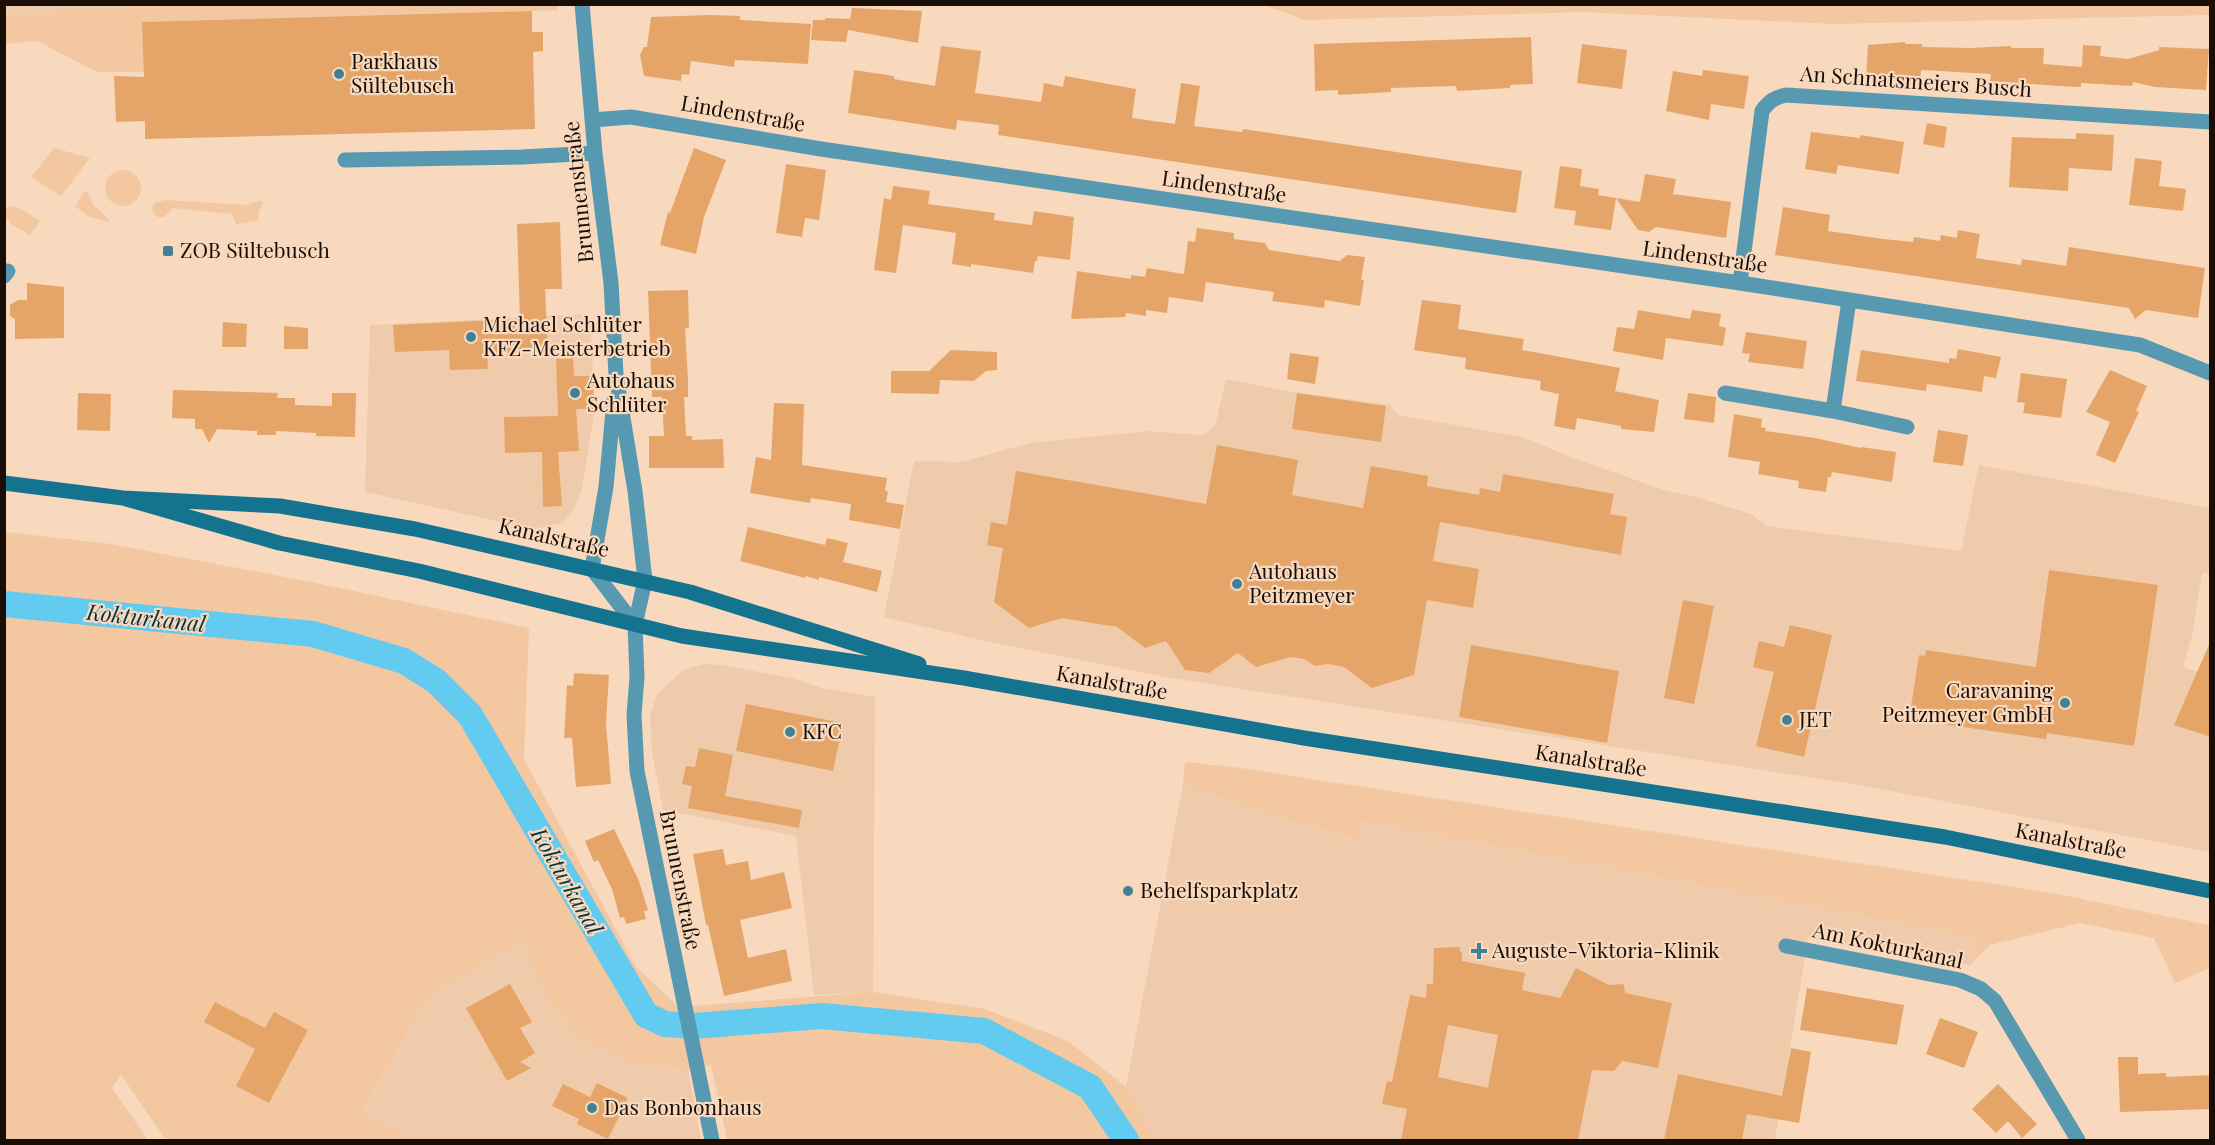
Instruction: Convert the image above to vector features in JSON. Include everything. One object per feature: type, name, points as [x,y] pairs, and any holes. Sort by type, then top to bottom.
[{"type":"main road","name":"Kanalstraße","points":[[4,483],[123,498],[280,506],[415,529],[690,591],[964,678]]},
{"type":"main road","name":"Kanalstraße","points":[[123,498],[279,543],[418,571],[682,636],[964,678],[1304,738],[1945,837],[2211,891]]},
{"type":"street","name":"Brunnenstraße","points":[[582,4],[595,153],[610,283],[616,375],[635,491],[645,580],[634,625],[637,677],[634,715],[637,771],[712,1140]]},
{"type":"street","name":"An Schnatsmeiers Busch","points":[[1740,283],[1762,111],[1768,101],[1776,98],[1786,95],[2211,122]]},
{"type":"street","name":"Lindenstraße","points":[[592,120],[631,117],[821,149],[1740,283],[2140,345],[2211,373]]},
{"type":"street","points":[[345,160],[522,157],[595,153]]},
{"type":"street","points":[[1833,411],[1849,300]]},
{"type":"street","name":"Brunnenstraße","points":[[592,569],[606,487],[616,375]]},
{"type":"street","points":[[1725,393],[1833,411],[1907,427]]},
{"type":"street","points":[[592,569],[634,625]]},
{"type":"street","name":"Am Kokturkanal","points":[[1785,946],[1960,980],[1981,988],[1995,1001],[2010,1024],[2078,1140]]},
{"type":"shaded area","points":[[5,4],[224,4],[224,5],[5,15]]},
{"type":"shaded area","points":[[224,4],[558,4],[558,10],[143,22],[144,72],[97,72],[37,41],[5,44],[4,15]]},
{"type":"shaded area","points":[[2210,4],[2210,15],[1834,24],[1583,12],[1305,20],[1264,5]]},
{"type":"shaded area","points":[[54,148],[90,158],[61,196],[31,177]]},
{"type":"shaded area","points":[[123,170],[136,175],[141,188],[136,201],[123,206],[110,201],[105,188],[110,175]]},
{"type":"shaded area","points":[[84,192],[88,192],[93,205],[109,219],[109,222],[88,216],[75,206]]},
{"type":"shaded area","points":[[166,200],[245,205],[260,201],[263,203],[258,221],[236,224],[232,214],[173,208],[164,217],[157,217],[152,211],[153,205]]},
{"type":"shaded area","points":[[12,206],[20,208],[40,221],[30,235],[12,225],[6,217],[5,209]]},
{"type":"shaded area","points":[[590,314],[595,409],[582,488],[574,510],[562,523],[533,529],[365,492],[370,325]]},
{"type":"shaded area","points":[[1226,379],[1286,391],[1390,405],[1398,415],[1522,437],[1667,491],[1689,495],[1751,514],[1767,526],[1961,551],[1979,465],[2210,508],[2210,574],[2202,573],[2192,636],[2183,667],[2210,676],[2210,852],[1859,785],[1165,677],[989,642],[884,617],[914,461],[962,462],[1030,443],[1148,431],[1202,435],[1215,426]]},
{"type":"shaded area","points":[[5,532],[111,544],[316,583],[529,628],[524,759],[636,967],[679,1007],[873,992],[985,1009],[1068,1041],[1126,1087],[1156,1140],[727,1140],[711,1065],[688,1069],[639,1066],[584,1040],[550,1004],[521,940],[427,998],[362,1113],[415,1140],[166,1140],[121,1075],[112,1088],[148,1140],[5,1140]]},
{"type":"shaded area","points":[[705,664],[724,665],[795,679],[822,688],[875,697],[873,992],[814,995],[796,836],[663,810],[652,753],[650,717],[656,697],[665,686],[685,669]]},
{"type":"shaded area","points":[[1185,762],[1241,768],[2052,893],[2210,925],[2210,968],[2175,983],[2154,938],[2080,923],[1990,945],[1970,965],[1974,937],[1360,820],[1357,840],[1255,810],[1183,784]]},
{"type":"shaded area","name":"Auguste-Viktoria-Klinik","points":[[1183,784],[1255,810],[1356,840],[1360,820],[1974,937],[1970,965],[1808,938],[1775,1140],[1156,1140],[1126,1087]]},
{"type":"shaded area","points":[[521,939],[550,1004],[639,1066],[688,1069],[701,1140],[415,1140],[362,1114],[427,998]]},
{"type":"building","points":[[852,8],[922,11],[918,43],[848,30],[846,42],[811,40],[813,20],[850,19]]},
{"type":"building","name":"Parkhaus Sültebusch","points":[[532,11],[532,32],[543,32],[543,51],[533,52],[535,129],[145,139],[145,121],[116,122],[114,76],[144,77],[142,22]]},
{"type":"building","points":[[740,16],[740,20],[811,24],[808,64],[735,60],[734,67],[691,61],[689,75],[682,74],[681,81],[644,76],[640,55],[644,47],[647,47],[651,17]]},
{"type":"building","points":[[1531,37],[1533,84],[1510,85],[1510,88],[1457,91],[1456,86],[1391,88],[1391,92],[1338,95],[1338,90],[1315,91],[1314,44]]},
{"type":"building","points":[[1905,42],[1905,44],[1922,44],[1922,47],[2044,48],[2043,64],[2082,67],[2083,45],[2101,46],[2100,56],[2128,59],[2159,50],[2159,47],[2209,49],[2206,90],[2155,87],[2133,82],[2132,86],[2081,83],[2081,87],[2059,86],[1990,81],[1991,74],[1921,70],[1920,81],[1866,77],[1868,45]]},
{"type":"building","points":[[1582,44],[1627,50],[1622,89],[1577,83]]},
{"type":"building","points":[[941,46],[981,51],[975,93],[1041,102],[1044,83],[1063,87],[1065,76],[1136,89],[1132,118],[1175,124],[1181,83],[1200,86],[1194,126],[1242,132],[1243,129],[1522,171],[1516,213],[998,135],[999,125],[957,120],[956,130],[848,113],[854,70],[894,76],[894,79],[935,86]]},
{"type":"building","points":[[1703,70],[1749,76],[1744,109],[1711,104],[1709,120],[1666,111],[1673,71],[1702,76]]},
{"type":"building","points":[[1927,123],[1947,127],[1944,148],[1923,144]]},
{"type":"building","points":[[1811,132],[1860,138],[1860,135],[1904,142],[1899,174],[1838,165],[1836,174],[1805,169]]},
{"type":"building","points":[[2076,133],[2114,135],[2112,171],[2069,168],[2068,191],[2009,187],[2012,137],[2076,139]]},
{"type":"building","points":[[694,148],[726,160],[704,217],[696,254],[660,245],[668,212],[670,213]]},
{"type":"building","points":[[2135,158],[2162,161],[2159,186],[2186,189],[2183,211],[2129,205]]},
{"type":"building","points":[[786,164],[826,170],[819,220],[805,218],[802,237],[776,233]]},
{"type":"building","points":[[1560,166],[1582,169],[1580,186],[1599,189],[1598,195],[1616,198],[1611,230],[1574,225],[1576,211],[1554,208]]},
{"type":"building","points":[[1645,174],[1676,179],[1673,194],[1731,202],[1726,238],[1656,227],[1649,232],[1638,230],[1616,198],[1640,202]]},
{"type":"building","points":[[893,186],[930,191],[928,204],[995,213],[994,220],[1032,225],[1034,211],[1074,217],[1070,260],[1038,256],[1033,273],[971,264],[971,267],[952,264],[956,233],[903,225],[896,273],[874,270],[884,198],[891,200]]},
{"type":"building","points":[[1783,207],[1830,215],[1828,231],[1883,239],[1913,242],[1914,237],[1940,241],[1941,235],[1957,238],[1958,230],[1980,234],[1976,258],[2021,265],[2022,259],[2066,266],[2069,247],[2205,268],[2198,318],[2146,310],[2135,319],[2129,308],[1775,255]]},
{"type":"building","points":[[560,222],[562,289],[545,289],[548,351],[487,354],[488,369],[450,370],[449,350],[395,352],[393,325],[520,319],[517,224]]},
{"type":"building","points":[[1197,228],[1234,233],[1234,239],[1265,243],[1269,250],[1340,261],[1347,255],[1365,257],[1360,306],[1325,300],[1324,308],[1272,301],[1274,292],[1206,282],[1203,302],[1169,297],[1167,313],[1146,310],[1146,316],[1126,313],[1125,317],[1071,319],[1077,271],[1131,279],[1131,275],[1145,277],[1147,268],[1184,274],[1188,241],[1195,242]]},
{"type":"building","points":[[27,283],[64,287],[64,338],[15,339],[15,319],[10,316],[10,305],[18,300],[27,300]]},
{"type":"building","points":[[688,290],[689,328],[685,328],[688,397],[684,397],[686,436],[692,436],[692,440],[723,439],[724,468],[649,468],[649,436],[664,436],[662,397],[652,397],[648,291]]},
{"type":"building","points":[[1422,300],[1461,305],[1458,329],[1524,339],[1522,350],[1620,368],[1615,391],[1659,400],[1654,432],[1621,429],[1621,426],[1577,418],[1575,430],[1554,426],[1559,394],[1540,390],[1541,381],[1465,369],[1466,358],[1414,350]]},
{"type":"building","points":[[1638,310],[1690,319],[1692,310],[1721,314],[1719,326],[1726,328],[1723,346],[1666,338],[1663,360],[1613,351],[1617,327],[1634,329]]},
{"type":"building","points":[[223,322],[247,324],[246,347],[222,347]]},
{"type":"building","points":[[284,326],[308,328],[308,349],[284,349]]},
{"type":"building","points":[[1746,332],[1807,341],[1803,369],[1748,362],[1750,354],[1742,353]]},
{"type":"building","points":[[1958,349],[2001,357],[1996,378],[1984,376],[1982,392],[1927,384],[1926,391],[1856,381],[1861,350],[1949,363],[1949,358],[1956,359]]},
{"type":"building","points":[[951,350],[997,352],[997,370],[986,371],[974,381],[940,380],[939,394],[891,393],[891,371],[929,371]]},
{"type":"building","points":[[1290,353],[1319,357],[1315,384],[1287,379]]},
{"type":"building","points":[[573,358],[574,376],[593,376],[594,409],[576,409],[579,451],[558,452],[562,506],[543,507],[542,452],[505,453],[504,417],[558,416],[556,359]]},
{"type":"building","points":[[2110,370],[2147,386],[2136,411],[2139,412],[2115,463],[2096,455],[2110,422],[2086,412]]},
{"type":"building","points":[[2021,373],[2067,379],[2061,418],[2023,413],[2025,403],[2017,402]]},
{"type":"building","points":[[173,390],[278,393],[277,398],[295,398],[295,405],[332,406],[332,393],[356,393],[355,437],[316,436],[316,433],[276,431],[276,435],[257,435],[257,431],[217,429],[209,443],[202,429],[195,429],[195,419],[172,418]]},
{"type":"building","points":[[78,393],[111,394],[110,431],[77,430]]},
{"type":"building","points":[[1297,393],[1386,406],[1381,442],[1292,429]]},
{"type":"building","points":[[1688,393],[1716,397],[1714,423],[1684,419]]},
{"type":"building","points":[[774,403],[804,404],[802,465],[887,478],[886,502],[904,505],[900,529],[849,520],[851,504],[811,498],[810,503],[750,493],[756,457],[771,460]]},
{"type":"building","points":[[1734,414],[1762,419],[1761,427],[1766,428],[1765,431],[1896,452],[1892,482],[1832,472],[1831,477],[1828,477],[1826,492],[1798,488],[1799,481],[1758,474],[1760,462],[1728,457]]},
{"type":"building","points":[[1938,430],[1968,435],[1963,466],[1933,462]]},
{"type":"building","name":"Autohaus Peitzmeyer","points":[[1217,445],[1298,460],[1292,495],[1363,508],[1371,466],[1428,476],[1427,486],[1479,495],[1480,488],[1500,492],[1503,474],[1614,494],[1610,514],[1627,517],[1621,555],[1440,522],[1433,561],[1479,569],[1473,608],[1427,600],[1414,675],[1372,688],[1344,667],[1328,664],[1315,666],[1304,659],[1290,657],[1256,667],[1238,653],[1209,673],[1185,670],[1166,641],[1145,648],[1117,627],[1062,618],[1029,628],[994,602],[1003,548],[987,545],[991,522],[1007,525],[1016,471],[1206,504]]},
{"type":"building","points":[[748,527],[825,545],[827,538],[848,543],[843,562],[882,571],[877,592],[819,577],[819,580],[806,576],[805,578],[740,561]]},
{"type":"building","points":[[2049,570],[2158,585],[2134,746],[2047,733],[2046,739],[1915,720],[1916,714],[1910,713],[1919,655],[1925,656],[1926,650],[2036,667]]},
{"type":"building","points":[[1683,600],[1714,606],[1694,704],[1664,698]]},
{"type":"building","points":[[1790,625],[1832,635],[1804,757],[1756,746],[1774,672],[1753,667],[1759,641],[1784,647]]},
{"type":"building","points":[[2211,640],[2211,737],[2174,725]]},
{"type":"building","points":[[1471,645],[1619,671],[1607,743],[1459,717]]},
{"type":"building","points":[[574,673],[609,675],[606,723],[611,784],[576,787],[572,738],[564,738],[567,685],[573,686]]},
{"type":"building","name":"KFC","points":[[746,704],[843,723],[833,771],[736,751]]},
{"type":"building","points":[[699,748],[733,755],[725,796],[802,810],[799,828],[688,808],[692,786],[682,784],[686,766],[695,767]]},
{"type":"building","points":[[614,829],[639,881],[648,910],[644,911],[646,919],[626,924],[624,917],[620,918],[612,889],[598,860],[594,862],[585,841]]},
{"type":"building","points":[[723,849],[726,865],[748,861],[751,880],[784,872],[792,908],[740,920],[748,958],[786,949],[792,981],[724,996],[708,925],[706,925],[693,854]]},
{"type":"building","points":[[1460,947],[1462,961],[1525,973],[1522,990],[1560,998],[1576,968],[1609,985],[1624,984],[1625,993],[1672,1003],[1658,1068],[1622,1061],[1614,1071],[1592,1070],[1578,1140],[1401,1140],[1407,1109],[1382,1104],[1387,1081],[1392,1082],[1410,995],[1426,998],[1427,984],[1433,984],[1434,948]],"holes":[[[1448,1025],[1498,1035],[1488,1088],[1438,1077]]]},
{"type":"building","points":[[510,984],[532,1022],[520,1028],[535,1053],[520,1062],[531,1068],[507,1081],[466,1008]]},
{"type":"building","points":[[1807,988],[1904,1005],[1897,1045],[1800,1030]]},
{"type":"building","points":[[215,1002],[265,1028],[274,1012],[308,1030],[269,1103],[236,1086],[255,1049],[204,1022]]},
{"type":"building","points":[[1940,1018],[1978,1032],[1964,1068],[1926,1054]]},
{"type":"building","points":[[1791,1048],[1811,1052],[1799,1123],[1747,1114],[1742,1140],[1664,1140],[1678,1074],[1782,1096]]},
{"type":"building","points":[[2118,1057],[2138,1057],[2138,1074],[2166,1073],[2166,1077],[2211,1075],[2211,1109],[2120,1112]]},
{"type":"building","points":[[597,1083],[628,1098],[608,1139],[577,1124],[579,1119],[552,1106],[563,1084],[590,1097]]},
{"type":"building","points":[[1998,1084],[2037,1124],[2022,1138],[2008,1121],[1996,1133],[1972,1109]]},
{"type":"waterway","name":"Kokturkanal","points":[[4,604],[313,634],[404,661],[436,681],[470,715],[646,1015],[665,1024],[694,1026],[822,1016],[984,1031],[1090,1087],[1126,1140]]},
{"type":"place","name":"Parkhaus Sültebusch","points":[[339,74]]},
{"type":"place","name":"ZOB Sültebusch","points":[[168,251]]},
{"type":"place","name":"Michael Schlüter KFZ-Meisterbetrieb","points":[[471,337]]},
{"type":"place","name":"Autohaus Schlüter","points":[[575,393]]},
{"type":"place","name":"Autohaus Peitzmeyer","points":[[1237,584]]},
{"type":"place","name":"Caravaning Peitzmeyer GmbH","points":[[2065,703]]},
{"type":"place","name":"JET","points":[[1787,720]]},
{"type":"place","name":"KFC","points":[[790,732]]},
{"type":"place","name":"Behelfsparkplatz","points":[[1128,891]]},
{"type":"place","name":"Auguste-Viktoria-Klinik","points":[[1479,951]]},
{"type":"place","name":"Das Bonbonhaus","points":[[592,1108]]}]
